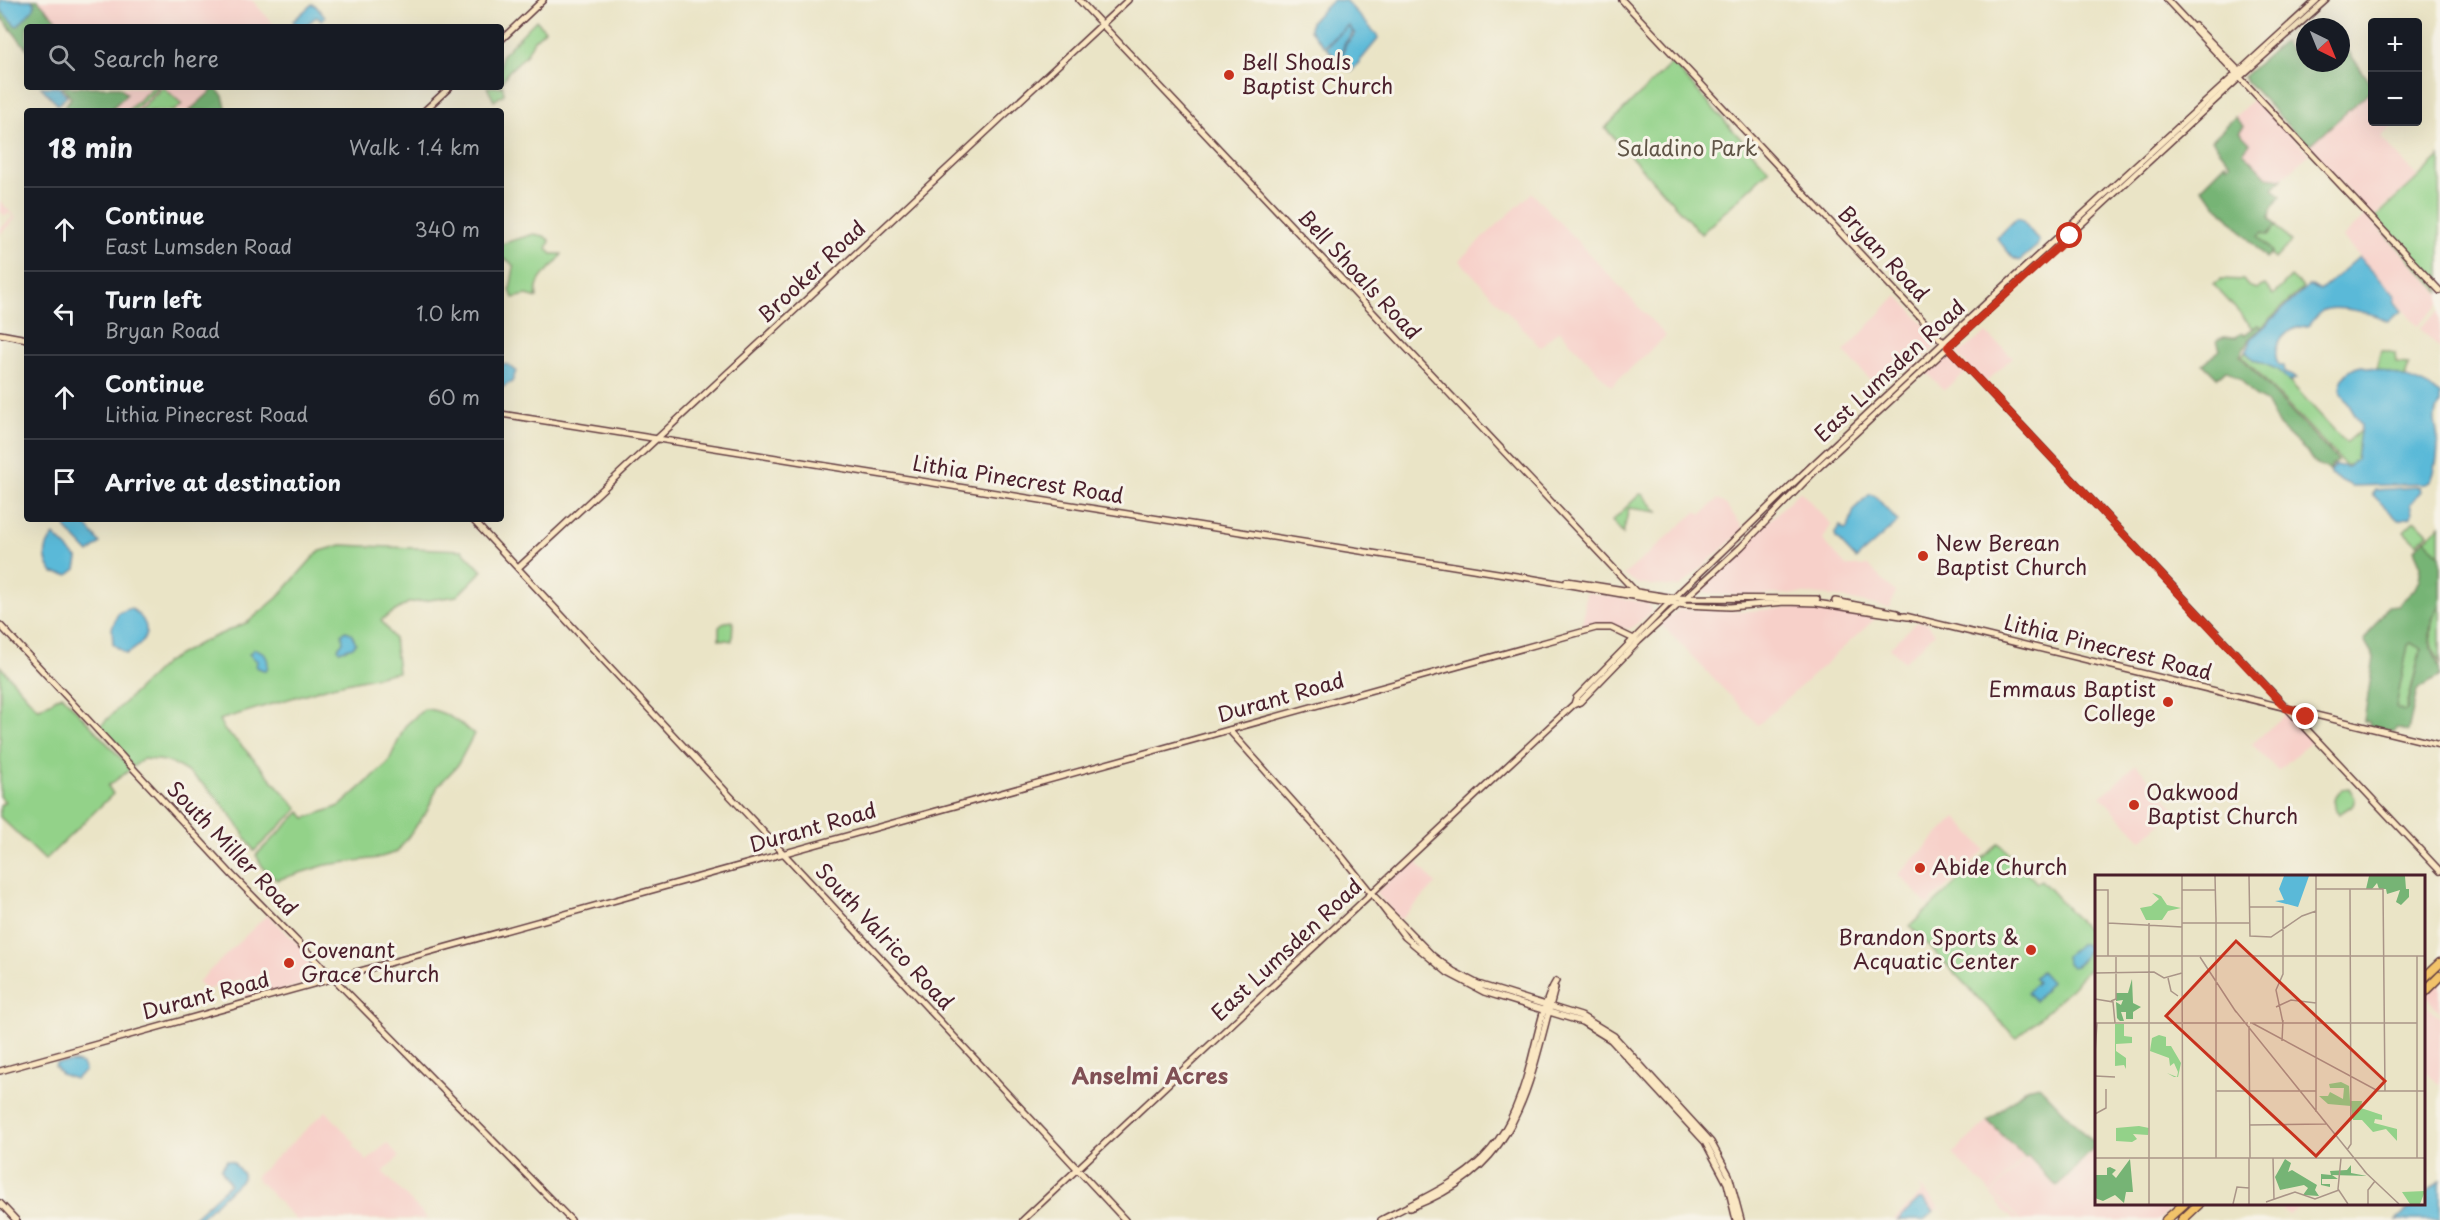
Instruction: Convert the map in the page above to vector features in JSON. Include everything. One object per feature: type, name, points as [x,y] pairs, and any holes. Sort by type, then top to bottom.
[{"type":"highway","points":[[2425,977],[2440,963]]},
{"type":"highway","points":[[2425,991],[2440,976]]},
{"type":"highway","points":[[2182,1219],[2183,1212],[2189,1205]]},
{"type":"highway","points":[[2182,1219],[2197,1205]]},
{"type":"highway","points":[[2166,1220],[2174,1216]]},
{"type":"street","points":[[504,37],[543,0]]},
{"type":"street","name":"Bell Shoals Road","points":[[1079,0],[1616,573],[1637,592]]},
{"type":"street","name":"Brooker Road","points":[[518,568],[1128,0]]},
{"type":"street","name":"Bryan Road","points":[[1623,0],[2440,871]]},
{"type":"street","points":[[2167,0],[2238,73],[2440,291]]},
{"type":"street","points":[[2238,73],[2317,0]]},
{"type":"street","points":[[2238,73],[2326,0]]},
{"type":"street","name":"East Lumsden Road","points":[[1023,1220],[1573,705],[1580,702],[1675,601],[1682,590],[2238,73]]},
{"type":"street","points":[[427,108],[447,90]]},
{"type":"street","points":[[0,334],[24,338]]},
{"type":"street","name":"East Lumsden Road","points":[[1684,598],[1738,549],[1946,344]]},
{"type":"street","name":"Lithia Pinecrest Road","points":[[504,414],[1653,599],[1730,607],[1799,602],[1858,608],[1908,617]]},
{"type":"street","points":[[1738,549],[1737,546],[1753,530],[1757,521]]},
{"type":"street","name":"South Valrico Road","points":[[475,522],[1125,1220]]},
{"type":"street","points":[[1616,573],[1620,580],[1619,589]]},
{"type":"street","name":"Lithia Pinecrest Road","points":[[1529,578],[1619,589],[1675,601],[1684,598],[1725,600],[1794,598],[1866,606],[2440,744]]},
{"type":"street","points":[[1698,586],[1699,595],[1723,597],[1725,600]]},
{"type":"street","points":[[1664,597],[1682,590]]},
{"type":"street","points":[[1653,599],[1659,606],[1660,614]]},
{"type":"street","name":"East Lumsden Road","points":[[1573,705],[1576,698],[1675,601]]},
{"type":"street","points":[[1858,608],[1866,606]]},
{"type":"street","name":"South Miller Road","points":[[0,625],[182,823],[571,1220]]},
{"type":"street","name":"Durant Road","points":[[0,1071],[1596,628],[1611,628],[1634,639]]},
{"type":"street","points":[[2258,702],[2268,698],[2268,688]]},
{"type":"street","points":[[2304,727],[2304,719],[2310,714]]},
{"type":"street","points":[[1229,730],[1416,941],[1453,971],[1497,992],[1582,1022],[1606,1036],[1692,1125],[1705,1142],[1720,1167],[1738,1220]]},
{"type":"street","points":[[1382,1220],[1428,1202],[1448,1191],[1489,1158],[1518,1116],[1548,1009]]},
{"type":"street","points":[[0,1203],[16,1220]]},
{"type":"shaded area","points":[[38,0],[252,0],[273,24],[60,24]]},
{"type":"shaded area","points":[[123,90],[212,90],[191,108],[112,108],[127,95]]},
{"type":"shaded area","points":[[2368,93],[2368,126],[2393,126],[2381,137],[2417,177],[2373,217],[2308,147]]},
{"type":"shaded area","points":[[2256,96],[2309,154],[2282,179],[2267,177],[2243,151],[2239,132],[2244,126],[2235,117]]},
{"type":"shaded area","points":[[1532,193],[1666,336],[1611,386],[1559,330],[1540,347],[1459,260]]},
{"type":"shaded area","points":[[0,201],[16,218],[0,234],[0,229],[13,217],[9,213],[5,216],[0,211]]},
{"type":"shaded area","points":[[2366,215],[2440,294],[2440,304],[2417,326],[2396,301],[2396,294],[2342,238]]},
{"type":"shaded area","points":[[1897,295],[1941,342],[1911,370],[1897,361],[1871,381],[1844,352]]},
{"type":"shaded area","points":[[2440,310],[2440,349],[2420,328]]},
{"type":"shaded area","points":[[1986,333],[2013,357],[1984,384],[1957,354]]},
{"type":"shaded area","points":[[1948,349],[1968,371],[1944,390],[1925,371]]},
{"type":"shaded area","points":[[1800,491],[1831,524],[1823,540],[1846,566],[1868,566],[1895,592],[1890,608],[1833,596],[1725,595],[1700,592],[1700,587]]},
{"type":"shaded area","points":[[1718,499],[1726,505],[1744,529],[1680,587],[1639,584],[1624,575],[1697,511],[1701,515]]},
{"type":"shaded area","points":[[1586,592],[1648,603],[1652,612],[1630,629],[1604,625],[1582,630]]},
{"type":"shaded area","points":[[1799,607],[1847,610],[1877,617],[1758,725],[1661,624],[1679,609],[1746,611]]},
{"type":"shaded area","points":[[1918,621],[1927,623],[1935,633],[1904,662],[1890,647]]},
{"type":"shaded area","points":[[2288,712],[2313,739],[2278,771],[2252,744]]},
{"type":"shaded area","points":[[2136,764],[2176,810],[2142,840],[2101,797]]},
{"type":"shaded area","points":[[1956,817],[1985,850],[1927,905],[1899,874]]},
{"type":"shaded area","points":[[1414,857],[1436,884],[1400,920],[1376,893]]},
{"type":"shaded area","points":[[268,914],[330,977],[245,1001],[241,979],[206,990],[198,982]]},
{"type":"shaded area","points":[[2440,979],[2440,1012],[2425,996]]},
{"type":"shaded area","points":[[2425,1004],[2440,1018],[2440,1085],[2425,1070]]},
{"type":"shaded area","points":[[326,1111],[355,1143],[353,1146],[367,1161],[387,1143],[399,1157],[383,1172],[428,1219],[296,1220],[255,1177]]},
{"type":"shaded area","points":[[1988,1121],[2025,1157],[1992,1192],[2018,1220],[2014,1220],[2004,1211],[1986,1187],[1952,1154]]},
{"type":"shaded area","points":[[2095,1150],[2095,1205],[2165,1205],[2168,1210],[2160,1220],[2020,1220],[1993,1192],[2027,1157],[2057,1189]]},
{"type":"shaded area","points":[[1920,1186],[1951,1220],[1939,1208],[1934,1211],[1922,1200],[1914,1203],[1898,1220],[1894,1220],[1922,1192]]},
{"type":"shaded area","points":[[2279,1205],[2301,1205],[2289,1215]]},
{"type":"green space","points":[[0,0],[38,0],[60,24],[24,24],[24,45],[0,16]]},
{"type":"green space","points":[[536,20],[545,30],[534,40],[526,55],[504,79],[504,53]]},
{"type":"green space","points":[[2283,42],[2296,57],[2296,72],[2350,72],[2350,54],[2368,79],[2368,93],[2308,147],[2243,77]]},
{"type":"green space","name":"Saladino Park","points":[[1672,63],[1769,170],[1701,234],[1605,128]]},
{"type":"green space","points":[[64,90],[123,90],[127,94],[112,108],[65,108],[71,98]]},
{"type":"green space","points":[[150,90],[156,90],[136,108],[130,108]]},
{"type":"green space","points":[[160,90],[166,90],[182,104],[177,108],[141,108]]},
{"type":"green space","points":[[213,90],[217,90],[223,96],[226,108],[192,108]]},
{"type":"green space","points":[[488,90],[503,90],[504,94],[494,101]]},
{"type":"green space","points":[[2235,117],[2244,126],[2239,132],[2250,143],[2243,152],[2267,177],[2282,179],[2273,188],[2281,196],[2271,209],[2270,218],[2276,226],[2267,235],[2263,232],[2258,236],[2272,252],[2266,258],[2201,188],[2226,163],[2228,166],[2231,164],[2212,140]]},
{"type":"green space","points":[[2440,157],[2440,291],[2373,220]]},
{"type":"green space","points":[[2276,226],[2291,242],[2275,259],[2258,236],[2263,232],[2268,235]]},
{"type":"green space","points":[[534,234],[544,236],[550,241],[547,249],[552,254],[562,254],[541,278],[537,298],[527,295],[513,298],[510,290],[514,267],[504,259],[504,243]]},
{"type":"green space","points":[[2291,277],[2303,288],[2261,328],[2258,325],[2253,328],[2213,284],[2221,279],[2243,280],[2248,286],[2256,289],[2265,285],[2273,295]]},
{"type":"green space","points":[[2258,325],[2261,328],[2249,339],[2240,356],[2338,461],[2331,466],[2329,472],[2326,468],[2313,462],[2307,452],[2279,426],[2266,402],[2256,397],[2241,380],[2226,370],[2217,378],[2203,364],[2220,350],[2217,340],[2224,337],[2236,337],[2242,333],[2244,335]]},
{"type":"green space","points":[[2381,350],[2395,353],[2396,363],[2409,364],[2405,378],[2376,369]]},
{"type":"green space","points":[[2246,352],[2253,359],[2279,370],[2346,443],[2361,430],[2356,459],[2351,465],[2345,465],[2242,356]]},
{"type":"green space","points":[[1640,494],[1658,512],[1629,508],[1623,534],[1612,521]]},
{"type":"green space","points":[[2415,520],[2428,533],[2417,544],[2404,531]]},
{"type":"green space","points":[[2440,525],[2440,555],[2425,539]]},
{"type":"green space","points":[[2425,539],[2440,555],[2440,607],[2432,620],[2430,632],[2440,676],[2417,690],[2408,731],[2396,728],[2394,732],[2370,726],[2369,722],[2364,721],[2374,657],[2364,640],[2388,606],[2398,605],[2414,590],[2419,580],[2421,566],[2414,550]],"holes":[[[2411,643],[2421,649],[2407,710],[2404,711],[2396,707],[2408,645]]]},
{"type":"green space","points":[[341,545],[462,550],[482,571],[457,596],[408,603],[381,620],[394,639],[398,672],[332,686],[219,720],[225,731],[241,745],[298,809],[254,851],[229,813],[209,789],[197,779],[185,770],[165,761],[143,759],[133,767],[99,727],[166,662],[200,643],[248,622],[277,598],[318,552]]},
{"type":"green space","points":[[2440,607],[2440,663],[2432,644],[2431,632],[2435,611]]},
{"type":"green space","points":[[733,621],[732,641],[719,639],[719,627],[725,622]]},
{"type":"green space","points":[[2411,643],[2421,648],[2404,712],[2396,707],[2408,645]]},
{"type":"green space","points":[[0,666],[38,709],[62,695],[131,769],[108,786],[113,794],[45,860],[0,817],[0,805],[5,802],[0,796]]},
{"type":"green space","points":[[424,709],[444,714],[474,734],[457,766],[438,786],[427,811],[397,852],[378,858],[326,865],[277,880],[265,871],[256,855],[300,812],[306,818],[340,806],[388,763],[405,726]]},
{"type":"green space","points":[[2349,788],[2355,798],[2353,805],[2339,814],[2336,811],[2334,800],[2342,789]]},
{"type":"green space","name":"Brandon Sports & Acquatic Center","points":[[1999,843],[2037,883],[2041,880],[2095,938],[2095,963],[2053,1006],[2016,1038],[1910,926]]},
{"type":"green space","points":[[2038,1085],[2095,1144],[2095,1150],[2093,1149],[2057,1187],[2028,1156],[2025,1157],[1988,1121],[2027,1088]]},
{"type":"water","points":[[0,0],[31,0],[35,4],[18,26],[0,9]]},
{"type":"water","points":[[1333,0],[1345,0],[1377,35],[1378,39],[1351,72],[1341,65],[1345,45],[1355,34],[1348,25],[1324,46],[1310,30],[1311,21]]},
{"type":"water","points":[[312,4],[325,17],[322,20],[316,17],[308,24],[294,24],[293,21]]},
{"type":"water","points":[[1348,26],[1353,33],[1344,44],[1340,63],[1326,47]]},
{"type":"water","points":[[44,90],[62,90],[67,96],[58,105]]},
{"type":"water","points":[[2017,218],[2022,220],[2039,241],[2037,246],[2019,261],[2013,258],[1997,238]]},
{"type":"water","points":[[2359,257],[2395,295],[2395,302],[2402,311],[2387,321],[2355,310],[2328,309],[2316,316],[2308,326],[2288,332],[2276,349],[2276,356],[2278,364],[2284,366],[2285,373],[2296,378],[2289,382],[2279,370],[2253,359],[2246,352],[2250,340],[2308,286],[2320,291]]},
{"type":"water","points":[[504,364],[509,365],[516,371],[512,382],[504,386]]},
{"type":"water","points":[[2362,366],[2413,380],[2440,394],[2440,404],[2435,413],[2438,443],[2436,462],[2431,481],[2426,484],[2352,486],[2330,475],[2335,465],[2348,467],[2356,459],[2361,425],[2340,390],[2340,385],[2346,374]]},
{"type":"water","points":[[2416,487],[2421,491],[2410,504],[2411,517],[2398,520],[2372,494],[2375,490]]},
{"type":"water","points":[[1870,494],[1875,496],[1898,522],[1856,559],[1836,538],[1835,533],[1840,526],[1844,530],[1848,529],[1854,509]]},
{"type":"water","points":[[83,522],[100,543],[89,553],[67,530],[64,523]]},
{"type":"water","points":[[54,535],[78,559],[76,569],[68,575],[53,573],[47,563],[46,549]]},
{"type":"water","points":[[131,608],[143,620],[146,632],[140,644],[126,654],[113,644],[112,628],[118,613]]},
{"type":"water","points":[[346,631],[351,633],[356,643],[353,647],[339,651],[338,648],[343,642],[342,633]]},
{"type":"water","points":[[254,649],[261,651],[266,657],[268,663],[266,671],[256,667],[257,661],[249,654]]},
{"type":"water","points":[[2080,944],[2085,944],[2090,948],[2076,966],[2072,967],[2067,962],[2066,956]]},
{"type":"water","points":[[2041,971],[2051,982],[2035,1001],[2027,992],[2038,982],[2034,978]]},
{"type":"water","points":[[56,1063],[82,1064],[85,1071],[75,1079],[61,1074],[55,1066]]},
{"type":"water","points":[[227,1160],[233,1162],[243,1174],[243,1178],[198,1220],[191,1220],[230,1184],[221,1169]]},
{"type":"water","points":[[2440,1180],[2440,1220],[2396,1220],[2413,1205],[2425,1205],[2425,1194]]},
{"type":"water","points":[[1919,1200],[1923,1200],[1934,1211],[1924,1220],[1898,1220]]},
{"type":"place","name":"Bell Shoals Baptist Church","points":[[1229,75]]},
{"type":"place","name":"New Berean Baptist Church","points":[[1923,556]]},
{"type":"place","name":"Emmaus Baptist College","points":[[2168,702]]},
{"type":"place","name":"Oakwood Baptist Church","points":[[2134,805]]},
{"type":"place","name":"Abide Church","points":[[1920,868]]},
{"type":"place","name":"Brandon Sports & Acquatic Center","points":[[2031,950]]},
{"type":"place","name":"Covenant Grace Church","points":[[289,963]]},
{"type":"district","name":"Anselmi Acres","points":[[1150,1076]]},
{"type":"route","points":[[2070,236],[1948,347],[2286,708],[2310,714],[2306,717]]}]
